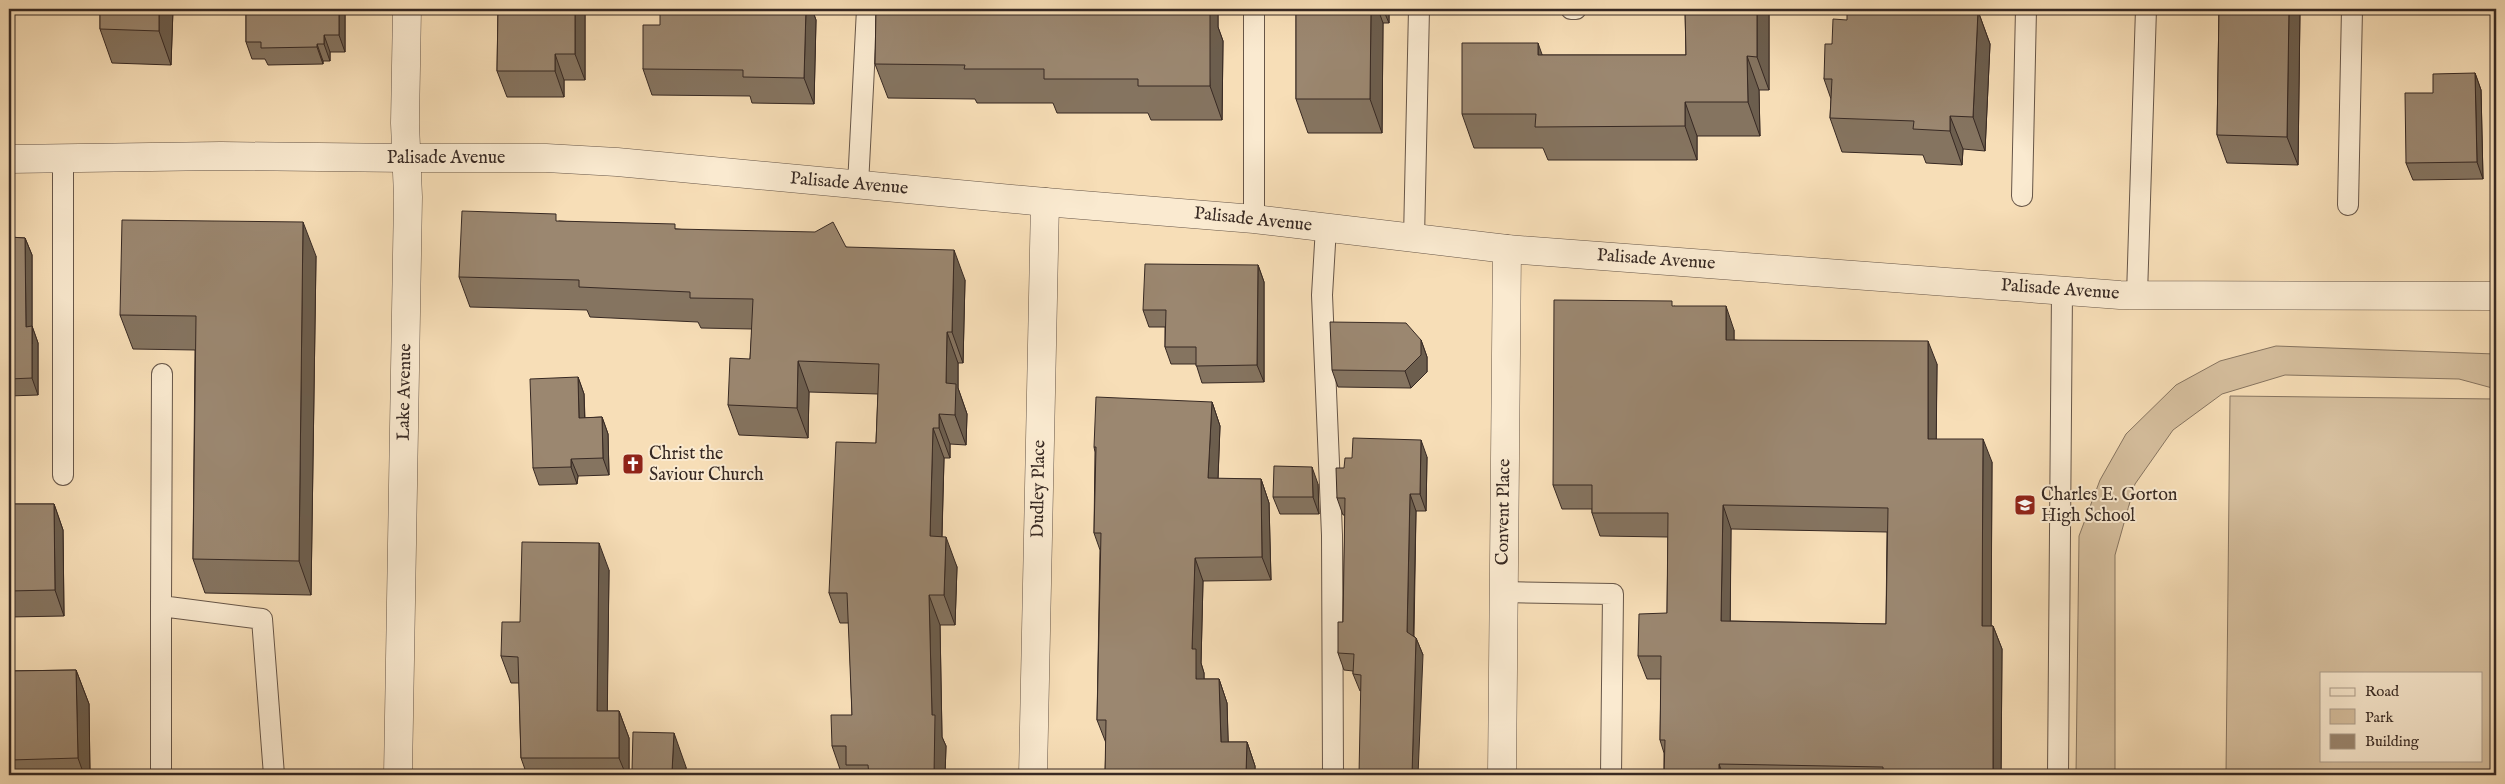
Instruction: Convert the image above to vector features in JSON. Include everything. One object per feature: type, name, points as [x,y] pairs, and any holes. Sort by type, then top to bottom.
[{"type":"street","name":"Lake Avenue","points":[[398,775],[408,207],[406,158],[407,9]]},
{"type":"street","name":"Palisade Avenue","points":[[9,159],[221,156],[546,158],[617,162],[1045,202],[1254,219],[1507,248],[2062,290],[2136,295],[2496,296]]},
{"type":"street","name":"Dudley Place","points":[[1032,775],[1045,202]]},
{"type":"street","name":"Convent Place","points":[[1502,775],[1507,248]]},
{"type":"lane","points":[[858,185],[867,9]]},
{"type":"lane","points":[[1254,9],[1254,219]]},
{"type":"lane","points":[[1414,238],[1419,9]]},
{"type":"lane","points":[[1571,9],[1576,9]]},
{"type":"lane","points":[[2022,196],[2026,9]]},
{"type":"lane","points":[[2136,295],[2146,9]]},
{"type":"lane","points":[[2348,205],[2352,9]]},
{"type":"lane","points":[[63,159],[64,475]]},
{"type":"lane","points":[[1326,227],[1322,294],[1332,535],[1333,775]]},
{"type":"lane","points":[[2058,775],[2062,290]]},
{"type":"lane","points":[[161,775],[162,374]]},
{"type":"lane","points":[[1503,592],[1613,594],[1611,775]]},
{"type":"lane","points":[[161,606],[262,619],[274,775]]},
{"type":"green space","points":[[2276,346],[2495,354],[2496,389],[2459,379],[2285,375],[2222,394],[2173,430],[2135,484],[2115,555],[2115,775],[2076,775],[2079,536],[2100,480],[2126,434],[2176,385],[2220,361]]},
{"type":"green space","points":[[2230,396],[2496,399],[2496,775],[2226,775]]},
{"type":"building","points":[[100,9],[159,9],[159,31],[100,29]]},
{"type":"building","points":[[246,9],[339,9],[339,35],[324,35],[324,44],[317,44],[317,47],[261,48],[261,42],[246,42]]},
{"type":"building","points":[[498,9],[575,9],[575,54],[555,54],[555,71],[497,71]]},
{"type":"building","points":[[660,9],[806,9],[804,78],[743,77],[743,70],[643,69],[643,25],[660,25]]},
{"type":"building","points":[[876,9],[1210,9],[1210,86],[1138,86],[1138,79],[1044,79],[1044,69],[964,69],[965,65],[875,64]]},
{"type":"building","points":[[1296,9],[1371,9],[1370,99],[1296,99]]},
{"type":"building","points":[[1685,9],[1757,9],[1757,57],[1747,56],[1748,102],[1685,102],[1685,126],[1535,127],[1536,114],[1462,114],[1462,43],[1538,43],[1538,55],[1686,55]]},
{"type":"building","points":[[1847,9],[1978,11],[1973,117],[1950,116],[1950,131],[1913,129],[1914,121],[1830,118],[1832,79],[1824,79],[1825,44],[1832,44],[1833,19],[1847,20]]},
{"type":"building","points":[[2219,9],[2289,9],[2287,137],[2217,135]]},
{"type":"building","points":[[2475,73],[2477,162],[2406,163],[2405,93],[2433,93],[2433,74]]},
{"type":"building","points":[[462,211],[556,214],[556,221],[675,224],[675,229],[815,232],[833,222],[846,247],[954,250],[952,332],[947,332],[946,383],[956,384],[955,415],[939,414],[939,428],[933,428],[930,536],[946,537],[944,595],[929,595],[932,715],[935,715],[934,775],[869,775],[868,765],[846,765],[846,746],[832,746],[831,715],[852,715],[847,593],[829,593],[836,442],[876,443],[879,364],[798,361],[797,408],[728,405],[730,358],[750,359],[753,299],[690,298],[690,292],[579,287],[579,280],[459,277]]},
{"type":"building","points":[[122,220],[303,222],[299,561],[193,559],[196,316],[120,315]]},
{"type":"building","points":[[9,237],[25,238],[26,327],[32,326],[32,378],[9,379]]},
{"type":"building","points":[[1145,264],[1258,265],[1257,365],[1196,366],[1196,347],[1165,347],[1166,310],[1143,310]]},
{"type":"building","points":[[1554,300],[1672,301],[1672,306],[1726,306],[1726,340],[1928,341],[1928,439],[1983,439],[1982,626],[1993,626],[1993,771],[1979,770],[1979,775],[1883,775],[1883,767],[1719,764],[1719,775],[1664,775],[1665,740],[1660,740],[1661,656],[1638,656],[1639,614],[1667,613],[1668,513],[1592,513],[1592,485],[1553,485]],"holes":[[[1723,505],[1888,508],[1886,624],[1721,621]]]},
{"type":"building","points":[[1330,322],[1406,323],[1421,340],[1421,355],[1405,371],[1332,370]]},
{"type":"building","points":[[578,377],[579,418],[602,417],[603,458],[571,459],[571,467],[533,468],[530,379]]},
{"type":"building","points":[[1096,397],[1212,402],[1208,478],[1261,479],[1262,557],[1195,558],[1192,649],[1196,649],[1196,679],[1219,679],[1221,742],[1247,742],[1246,774],[1105,775],[1106,720],[1097,720],[1101,533],[1094,533]]},
{"type":"building","points":[[1353,438],[1421,440],[1420,494],[1410,494],[1407,632],[1416,638],[1412,775],[1359,775],[1361,675],[1353,674],[1354,654],[1338,653],[1338,622],[1343,622],[1345,498],[1337,498],[1336,468],[1344,468],[1345,458],[1352,458]]},
{"type":"building","points":[[1274,466],[1312,467],[1313,497],[1273,497]]},
{"type":"building","points":[[9,504],[54,504],[55,590],[9,591]]},
{"type":"building","points":[[522,542],[599,543],[597,711],[619,711],[619,758],[521,758],[518,657],[501,656],[502,622],[520,622]]},
{"type":"building","points":[[76,670],[78,758],[10,760],[9,671]]},
{"type":"building","points":[[633,732],[674,733],[672,772],[632,770]]},
{"type":"place","name":"Christ the Saviour Church","points":[[633,464]]},
{"type":"place","name":"Charles E. Gorton High School","points":[[2025,505]]}]
